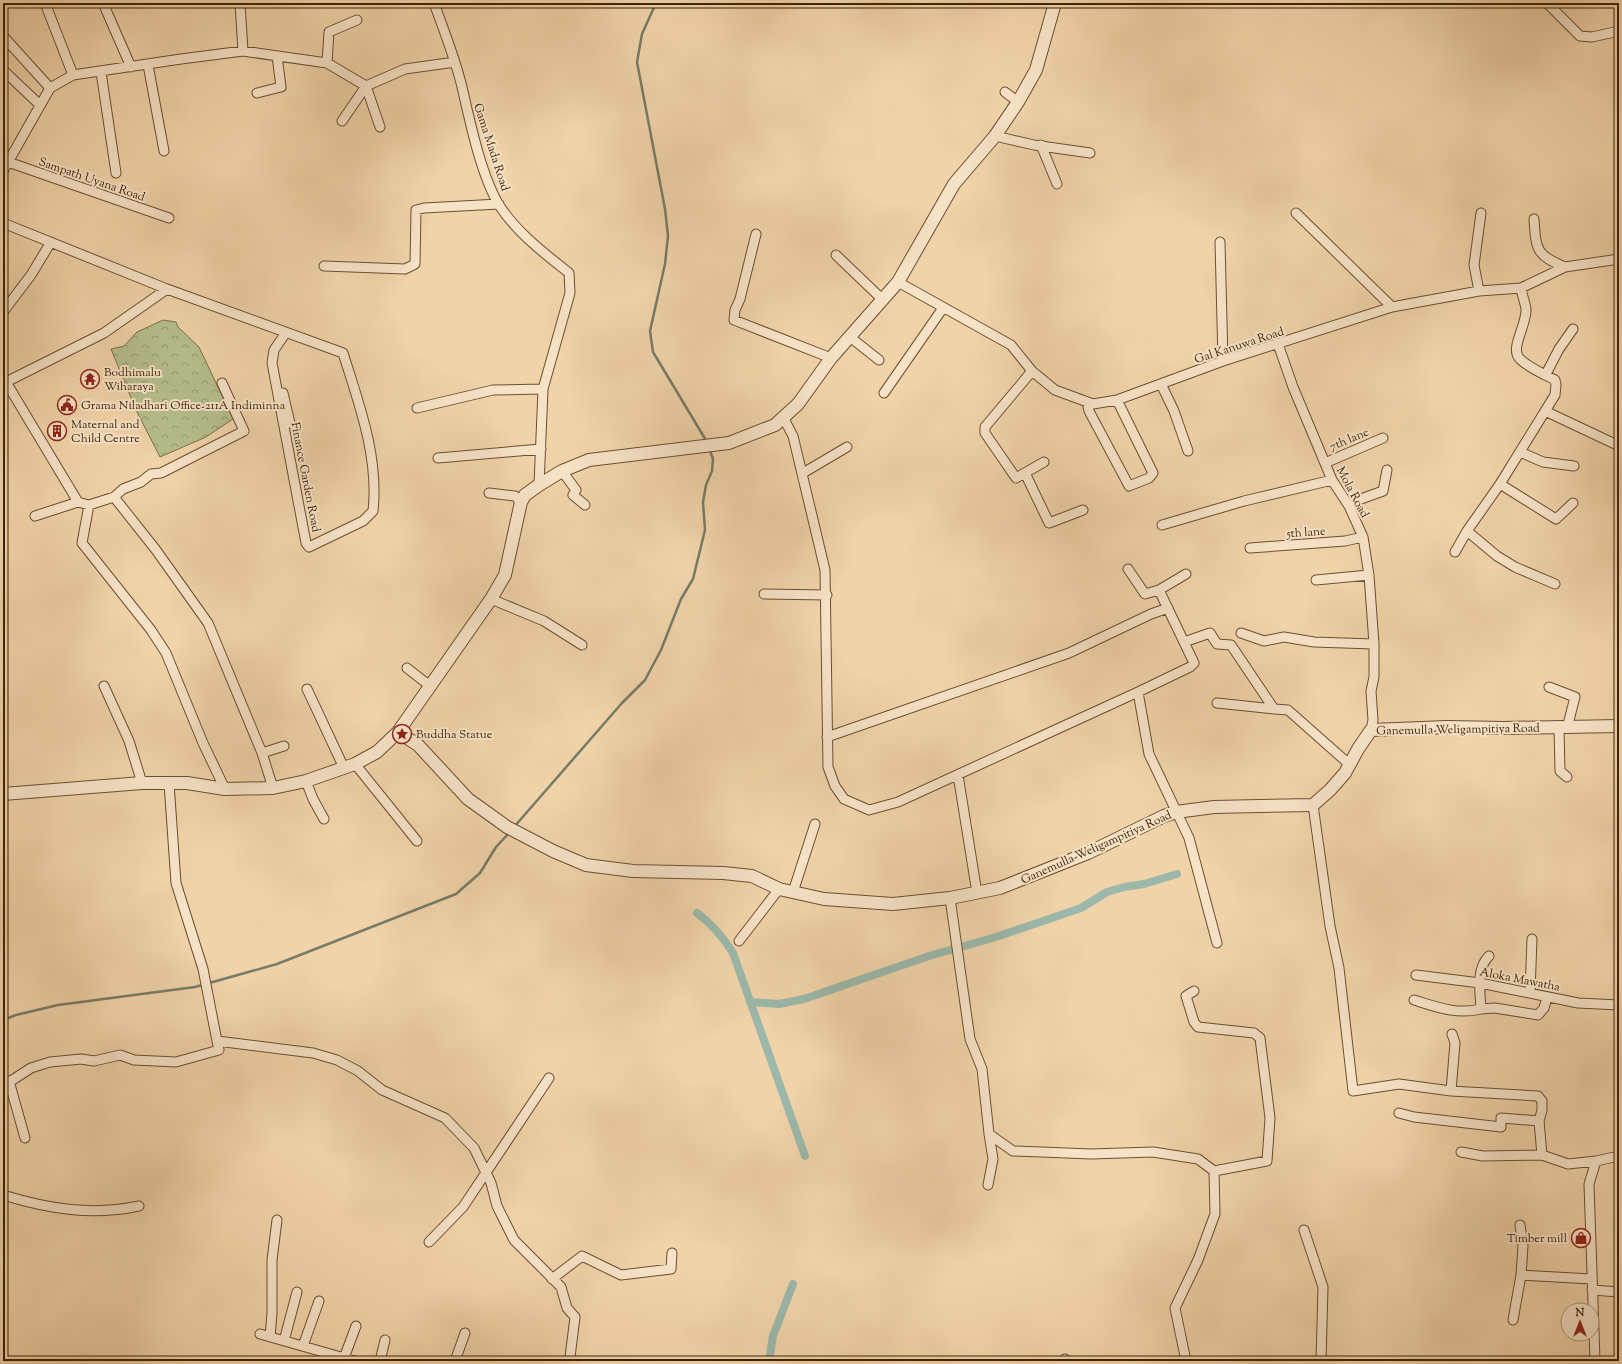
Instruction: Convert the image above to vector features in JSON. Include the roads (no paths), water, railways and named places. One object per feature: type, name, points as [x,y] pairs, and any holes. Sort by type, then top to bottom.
[{"type":"street","points":[[45,3],[73,76]]},
{"type":"street","points":[[103,3],[131,67]]},
{"type":"street","points":[[240,3],[243,51]]},
{"type":"street","name":"Gama Mada Road","points":[[434,3],[455,62],[469,119],[489,184],[499,204],[511,221],[528,239],[568,273],[570,293],[543,389],[539,485]]},
{"type":"street","points":[[3,794],[142,783],[187,783],[225,789],[273,788],[306,781],[350,766],[377,752],[398,732],[505,575],[521,502],[525,495],[562,471],[588,460],[729,443],[775,425],[798,404],[831,358],[898,282],[954,184],[995,136],[1018,102],[1036,70],[1055,3]]},
{"type":"street","points":[[1547,3],[1580,36],[1592,37],[1619,31]]},
{"type":"street","points":[[327,63],[329,32],[357,20]]},
{"type":"street","points":[[3,36],[50,88]]},
{"type":"street","points":[[5,166],[50,88],[73,76],[243,51],[327,63],[366,86],[380,126]]},
{"type":"street","points":[[257,93],[281,87],[276,56]]},
{"type":"street","points":[[342,121],[366,86],[405,69],[455,62]]},
{"type":"street","points":[[148,65],[164,151]]},
{"type":"street","points":[[3,70],[40,105]]},
{"type":"street","points":[[101,72],[116,173]]},
{"type":"street","points":[[1005,92],[1018,102]]},
{"type":"street","points":[[995,136],[1090,153]]},
{"type":"street","points":[[1041,145],[1057,184]]},
{"type":"street","name":"Sampath Uyana Road","points":[[5,166],[169,218]]},
{"type":"street","points":[[324,266],[405,269],[415,264],[416,210],[424,208],[499,204]]},
{"type":"street","points":[[1296,213],[1392,307]]},
{"type":"street","points":[[1479,291],[1474,265],[1481,213]]},
{"type":"street","points":[[1534,219],[1536,245],[1548,260],[1566,268]]},
{"type":"street","name":"Finance Garden Road","points":[[3,223],[167,290],[285,334],[343,353],[365,424],[375,491],[373,511],[363,521],[309,547],[306,543],[272,363],[274,350],[285,334]]},
{"type":"street","points":[[756,234],[740,299],[735,310],[734,320],[831,358]]},
{"type":"street","points":[[3,312],[31,275],[51,242]]},
{"type":"street","points":[[1220,242],[1220,308],[1223,361]]},
{"type":"street","points":[[836,256],[883,300]]},
{"type":"street","name":"Gal Kanuwa Road","points":[[898,282],[1011,345],[1032,371],[1055,390],[1093,404],[1117,400],[1223,361],[1392,307],[1479,291],[1521,288],[1566,268],[1619,259]]},
{"type":"street","points":[[1455,552],[1467,531],[1500,484],[1555,395],[1555,380],[1520,360],[1515,353],[1515,347],[1524,326],[1526,309],[1521,288]]},
{"type":"street","points":[[78,502],[4,382],[104,333],[167,290]]},
{"type":"street","points":[[884,393],[943,308]]},
{"type":"street","points":[[1546,374],[1559,350],[1573,329]]},
{"type":"street","points":[[850,337],[879,360]]},
{"type":"street","name":"Mola Road","points":[[1278,344],[1293,387],[1332,480],[1349,506],[1363,536],[1369,575],[1374,644],[1374,677],[1371,691],[1373,720],[1371,730]]},
{"type":"street","points":[[1032,371],[984,426],[985,433],[1016,478],[1044,462]]},
{"type":"street","points":[[35,516],[78,502],[89,505],[114,497],[123,489],[141,482],[151,474],[161,473],[244,432],[222,383]]},
{"type":"street","points":[[1161,384],[1174,411],[1188,451]]},
{"type":"street","points":[[417,408],[493,390],[543,389]]},
{"type":"street","points":[[283,393],[290,423],[283,422]]},
{"type":"street","points":[[1088,402],[1089,411],[1129,486],[1149,478],[1153,473],[1117,400]]},
{"type":"street","points":[[1545,411],[1615,444]]},
{"type":"street","points":[[783,417],[794,436],[825,570],[828,767],[835,786],[844,799],[869,810],[898,802],[1190,667],[1194,663],[1159,590]]},
{"type":"street","name":"7th lane","points":[[1325,463],[1383,438]]},
{"type":"street","points":[[803,473],[847,447]]},
{"type":"street","points":[[438,458],[541,449]]},
{"type":"street","points":[[1520,452],[1543,462],[1574,466]]},
{"type":"street","points":[[1349,506],[1358,500],[1383,491],[1387,470]]},
{"type":"street","points":[[562,471],[576,490],[574,495],[585,505]]},
{"type":"street","points":[[1025,473],[1049,523],[1083,510]]},
{"type":"street","points":[[1162,525],[1244,501],[1332,480]]},
{"type":"street","points":[[1500,484],[1556,519],[1573,502]]},
{"type":"street","points":[[489,493],[515,496],[521,502]]},
{"type":"street","points":[[114,497],[156,550],[208,624],[262,753],[273,788]]},
{"type":"street","points":[[89,505],[82,543],[151,630],[166,653],[203,743],[225,789]]},
{"type":"street","points":[[1467,531],[1496,556],[1515,567],[1555,584]]},
{"type":"street","name":"5th lane","points":[[1250,548],[1345,541],[1363,536]]},
{"type":"street","points":[[1128,569],[1145,594],[1159,590],[1186,574]]},
{"type":"street","points":[[1316,580],[1369,575]]},
{"type":"street","points":[[764,594],[826,595]]},
{"type":"street","points":[[490,599],[544,621],[582,645]]},
{"type":"street","points":[[827,737],[1069,653],[1151,614],[1168,608]]},
{"type":"street","points":[[1184,642],[1210,633],[1217,644],[1231,645],[1274,709]]},
{"type":"street","points":[[1241,633],[1264,641],[1284,637],[1314,642],[1374,644]]},
{"type":"street","points":[[407,668],[430,686]]},
{"type":"street","points":[[104,686],[129,741],[142,783]]},
{"type":"street","points":[[1549,687],[1575,697],[1563,728],[1560,771],[1567,777]]},
{"type":"street","points":[[307,689],[350,766],[417,841]]},
{"type":"street","points":[[1138,692],[1149,754],[1189,838],[1217,943]]},
{"type":"street","points":[[1217,703],[1288,710],[1349,764]]},
{"type":"street","name":"Ganemulla-Weligampitiya Road","points":[[398,732],[418,745],[468,799],[507,827],[520,835],[586,865],[633,871],[752,876],[779,889],[824,899],[892,904],[950,898],[1000,888],[1088,853],[1164,816],[1176,812],[1214,807],[1313,805],[1330,790],[1345,773],[1349,764],[1371,730],[1447,726],[1563,728],[1619,726]]},
{"type":"street","points":[[262,753],[284,746]]},
{"type":"street","points":[[958,775],[977,893]]},
{"type":"street","points":[[306,781],[313,799],[324,819]]},
{"type":"street","points":[[25,1138],[6,1084],[31,1068],[50,1062],[82,1059],[94,1061],[120,1055],[134,1060],[176,1062],[219,1050],[203,969],[176,883],[169,783]]},
{"type":"street","points":[[1313,805],[1330,926],[1339,968],[1353,1091],[1399,1084],[1450,1091],[1538,1096],[1542,1101],[1542,1110],[1539,1121],[1542,1156]]},
{"type":"street","points":[[793,892],[814,824]]},
{"type":"street","points":[[739,941],[779,889]]},
{"type":"street","points":[[950,898],[970,1039],[982,1069],[993,1159],[988,1185]]},
{"type":"street","points":[[1530,992],[1532,939]]},
{"type":"street","points":[[1481,1009],[1480,983],[1483,961],[1489,956]]},
{"type":"street","name":"Aloka Mawatha","points":[[1416,975],[1480,983],[1578,1003],[1619,1005]]},
{"type":"street","points":[[989,1134],[1013,1151],[1091,1154],[1153,1152],[1198,1159],[1214,1171],[1267,1161],[1269,1111],[1260,1038],[1254,1033],[1198,1027],[1194,1022],[1186,996],[1194,992]]},
{"type":"street","points":[[1414,1000],[1450,1011],[1471,1011],[1495,1008],[1538,1015],[1544,1008],[1548,997]]},
{"type":"street","points":[[1450,1091],[1455,1043],[1452,1034]]},
{"type":"street","points":[[217,1040],[313,1053],[337,1060],[358,1071],[382,1090],[444,1118],[474,1148],[491,1183],[497,1206],[514,1240],[561,1287],[567,1308],[575,1317],[570,1357],[568,1361]]},
{"type":"street","points":[[429,1242],[463,1207],[487,1174],[549,1078]]},
{"type":"street","points":[[1399,1113],[1414,1117],[1501,1127],[1502,1118],[1539,1121]]},
{"type":"street","points":[[1461,1152],[1483,1156],[1542,1156],[1568,1164],[1596,1161],[1619,1156]]},
{"type":"street","points":[[1595,1361],[1591,1279],[1589,1184],[1596,1161]]},
{"type":"street","points":[[1186,1361],[1175,1308],[1198,1260],[1215,1214],[1214,1171]]},
{"type":"street","points":[[3,1196],[34,1204],[92,1212],[117,1211],[138,1206]]},
{"type":"street","points":[[270,1337],[272,1313],[272,1260],[277,1220]]},
{"type":"street","points":[[1514,1320],[1522,1275],[1523,1246],[1520,1225]]},
{"type":"street","points":[[1304,1230],[1323,1287],[1321,1361]]},
{"type":"street","points":[[552,1279],[582,1256],[621,1275],[671,1269],[672,1253]]},
{"type":"street","points":[[1522,1275],[1591,1279]]},
{"type":"street","points":[[1592,1290],[1619,1292]]},
{"type":"street","points":[[284,1341],[297,1292]]},
{"type":"street","points":[[303,1346],[319,1301]]},
{"type":"street","points":[[344,1358],[356,1326]]},
{"type":"street","points":[[455,1361],[465,1333]]},
{"type":"street","points":[[260,1334],[355,1361]]},
{"type":"street","points":[[380,1361],[385,1340]]},
{"type":"waterway","points":[[656,3],[642,34],[637,62],[665,209],[668,236],[665,264],[650,331],[653,352],[707,442]]},
{"type":"waterway","points":[[514,827],[622,703],[645,680],[661,650],[681,599],[693,579],[705,530],[703,502],[706,485],[712,471],[713,459],[709,448]]},
{"type":"waterway","points":[[3,1020],[16,1015],[58,1005],[195,987],[277,964],[456,894],[480,873],[496,847],[510,832]]},
{"type":"waterway","points":[[751,1002],[779,1004],[804,999],[929,956],[996,937],[1081,908],[1107,892],[1124,887],[1144,884],[1177,874]]},
{"type":"waterway","points":[[697,913],[717,931],[733,953],[805,1156]]},
{"type":"waterway","points":[[769,1361],[773,1336],[793,1284]]},
{"type":"place","name":"Bodhimalu Wiharaya","points":[[90,379]]},
{"type":"place","name":"Grama Niladhari Office-211A Indiminna","points":[[67,405]]},
{"type":"place","name":"Maternal and Child Centre","points":[[57,431]]},
{"type":"place","name":"Buddha Statue","points":[[402,734]]},
{"type":"place","name":"Timber mill","points":[[1581,1238]]}]
